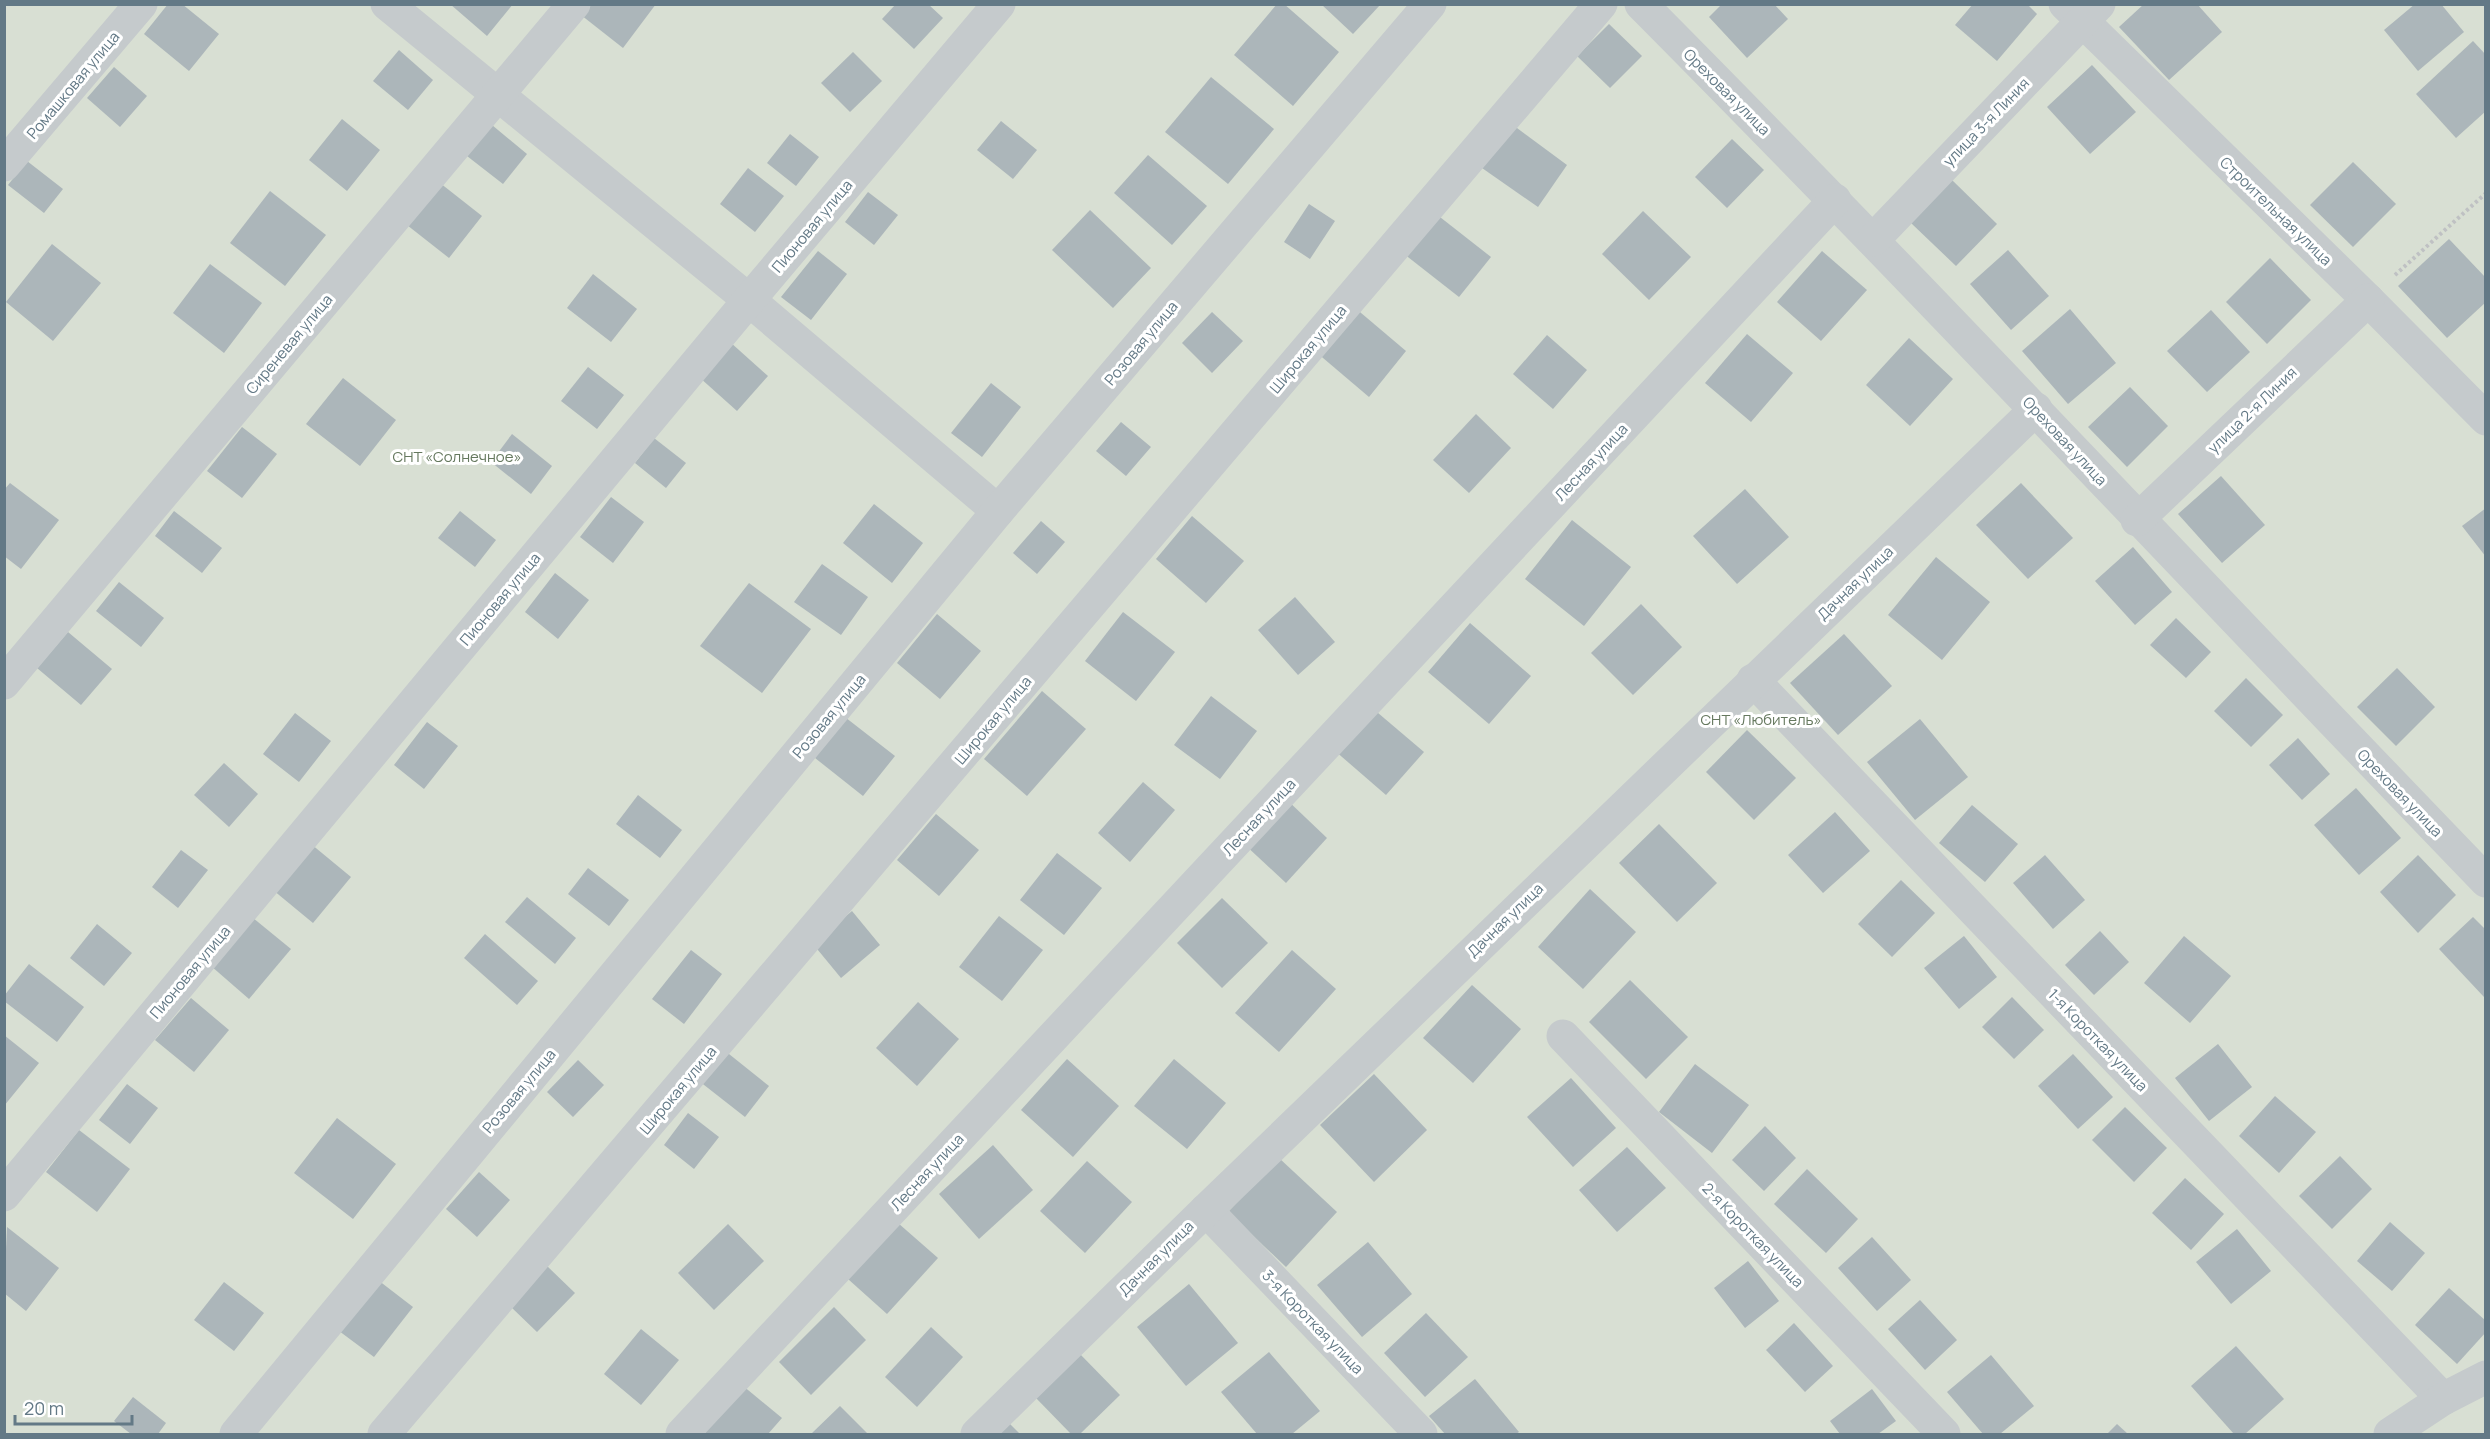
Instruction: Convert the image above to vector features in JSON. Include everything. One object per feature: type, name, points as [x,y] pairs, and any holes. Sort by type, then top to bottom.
[{"type":"street","name":"Ромашковая улица","points":[[4,165],[141,4]]},
{"type":"street","points":[[387,4],[749,300],[998,512]]},
{"type":"street","name":"Сиреневая улица","points":[[4,683],[574,4]]},
{"type":"street","name":"Пионовая улица","points":[[4,1195],[749,300],[999,4]]},
{"type":"street","name":"Розовая улица","points":[[236,1434],[998,512],[1430,4]]},
{"type":"street","name":"Широкая улица","points":[[384,1434],[1601,4]]},
{"type":"street","name":"Ореховая улица","points":[[1641,4],[1836,200],[2036,409],[2137,519],[2486,881]]},
{"type":"street","name":"улица 3-я Линия","points":[[1873,240],[2082,10]]},
{"type":"street","name":"Строительная улица","points":[[2082,10],[2486,419]]},
{"type":"street","name":"Лесная улица","points":[[682,1434],[1836,200]]},
{"type":"street","name":"улица 2-я Линия","points":[[2137,519],[2368,300]]},
{"type":"street","name":"Дачная улица","points":[[977,1434],[1753,680],[2036,409]]},
{"type":"street","name":"1-я Короткая улица","points":[[1753,680],[2443,1399]]},
{"type":"street","name":"2-я Короткая улица","points":[[1563,1036],[1944,1434]]},
{"type":"street","name":"3-я Короткая улица","points":[[1206,1210],[1421,1434]]},
{"type":"street","points":[[2390,1434],[2443,1399],[2486,1377]]},
{"type":"path","points":[[2368,300],[2486,193]]},
{"type":"green space","name":"СНТ «Любитель»","points":[[5,5],[2485,5],[2485,1434],[5,1434]]},
{"type":"building","points":[[168,4],[182,4],[219,34],[189,71],[144,34]]},
{"type":"building","points":[[450,4],[513,4],[487,36]]},
{"type":"building","points":[[589,4],[656,4],[623,48],[581,15]]},
{"type":"building","points":[[896,4],[928,4],[943,18],[914,49],[882,19]]},
{"type":"building","points":[[1277,4],[1284,4],[1339,52],[1293,106],[1234,55]]},
{"type":"building","points":[[1321,4],[1381,4],[1353,34]]},
{"type":"building","points":[[1722,4],[1774,4],[1788,19],[1747,58],[1709,17]]},
{"type":"building","points":[[1973,4],[2027,4],[2037,14],[1997,61],[1955,25]]},
{"type":"building","points":[[2144,4],[2197,4],[2222,32],[2169,80],[2119,27]]},
{"type":"building","points":[[2415,4],[2441,4],[2464,32],[2418,71],[2384,30]]},
{"type":"building","points":[[1609,24],[1642,56],[1610,88],[1577,56]]},
{"type":"building","points":[[2473,41],[2486,55],[2486,111],[2456,138],[2416,94]]},
{"type":"building","points":[[399,50],[433,80],[408,110],[373,81]]},
{"type":"building","points":[[853,52],[882,81],[850,112],[821,83]]},
{"type":"building","points":[[2092,65],[2136,112],[2090,154],[2047,107]]},
{"type":"building","points":[[114,67],[147,96],[120,127],[87,98]]},
{"type":"building","points":[[1211,77],[1274,129],[1228,184],[1165,132]]},
{"type":"building","points":[[342,119],[380,150],[347,191],[309,160]]},
{"type":"building","points":[[1001,121],[1037,150],[1013,179],[977,150]]},
{"type":"building","points":[[492,125],[527,154],[503,184],[467,156]]},
{"type":"building","points":[[1513,125],[1567,165],[1538,207],[1482,168]]},
{"type":"building","points":[[790,134],[819,157],[796,186],[767,163]]},
{"type":"building","points":[[1732,139],[1764,170],[1727,208],[1695,177]]},
{"type":"building","points":[[1148,155],[1207,206],[1172,245],[1114,193]]},
{"type":"building","points":[[27,161],[63,189],[44,213],[8,185]]},
{"type":"building","points":[[2353,162],[2396,204],[2353,247],[2310,205]]},
{"type":"building","points":[[748,168],[784,196],[755,232],[720,204]]},
{"type":"building","points":[[1952,180],[1997,224],[1956,266],[1911,223]]},
{"type":"building","points":[[440,183],[482,216],[449,258],[407,225]]},
{"type":"building","points":[[270,191],[326,235],[285,286],[230,243]]},
{"type":"building","points":[[868,192],[898,215],[874,245],[845,222]]},
{"type":"building","points":[[1309,204],[1335,221],[1310,259],[1284,242]]},
{"type":"building","points":[[1090,210],[1151,268],[1113,308],[1052,250]]},
{"type":"building","points":[[1431,210],[1491,257],[1459,297],[1399,250]]},
{"type":"building","points":[[1643,211],[1691,257],[1649,300],[1602,254]]},
{"type":"building","points":[[2449,239],[2486,278],[2486,302],[2447,338],[2398,286]]},
{"type":"building","points":[[52,244],[101,283],[53,341],[6,302]]},
{"type":"building","points":[[2008,250],[2049,296],[2011,330],[1970,284]]},
{"type":"building","points":[[818,251],[847,274],[811,320],[781,297]]},
{"type":"building","points":[[1822,251],[1867,290],[1821,341],[1777,302]]},
{"type":"building","points":[[2270,258],[2311,300],[2267,344],[2226,302]]},
{"type":"building","points":[[210,264],[262,303],[224,353],[173,313]]},
{"type":"building","points":[[593,274],[637,309],[611,342],[567,308]]},
{"type":"building","points":[[1354,307],[1406,351],[1369,397],[1316,352]]},
{"type":"building","points":[[2070,309],[2116,363],[2068,404],[2022,351]]},
{"type":"building","points":[[2211,310],[2250,352],[2207,392],[2167,351]]},
{"type":"building","points":[[1212,312],[1243,341],[1212,373],[1182,343]]},
{"type":"building","points":[[1747,334],[1793,373],[1751,422],[1705,383]]},
{"type":"building","points":[[1547,335],[1587,370],[1553,409],[1513,374]]},
{"type":"building","points":[[1909,338],[1953,379],[1910,426],[1866,385]]},
{"type":"building","points":[[730,342],[768,376],[737,411],[699,377]]},
{"type":"building","points":[[588,367],[624,395],[597,429],[561,401]]},
{"type":"building","points":[[343,378],[396,420],[360,466],[306,424]]},
{"type":"building","points":[[991,383],[1021,407],[982,457],[951,433]]},
{"type":"building","points":[[2130,387],[2168,426],[2127,467],[2088,427]]},
{"type":"building","points":[[1476,414],[1511,448],[1469,493],[1433,460]]},
{"type":"building","points":[[1121,422],[1151,447],[1126,476],[1096,451]]},
{"type":"building","points":[[242,427],[277,454],[242,498],[207,471]]},
{"type":"building","points":[[512,434],[552,466],[531,494],[491,462]]},
{"type":"building","points":[[654,438],[686,463],[666,488],[635,463]]},
{"type":"building","points":[[2221,476],[2265,525],[2222,563],[2178,514]]},
{"type":"building","points":[[10,483],[59,520],[21,569],[4,556],[4,490]]},
{"type":"building","points":[[2021,483],[2073,538],[2028,579],[1976,525]]},
{"type":"building","points":[[1745,489],[1789,537],[1737,584],[1693,536]]},
{"type":"building","points":[[611,497],[644,522],[613,563],[580,537]]},
{"type":"building","points":[[874,504],[923,543],[892,583],[843,543]]},
{"type":"building","points":[[2486,508],[2486,557],[2462,526]]},
{"type":"building","points":[[174,511],[222,548],[202,573],[155,536]]},
{"type":"building","points":[[460,511],[496,540],[475,567],[438,538]]},
{"type":"building","points":[[1192,516],[1244,561],[1206,603],[1156,559]]},
{"type":"building","points":[[1572,520],[1631,567],[1584,626],[1525,579]]},
{"type":"building","points":[[1041,521],[1065,542],[1037,574],[1013,553]]},
{"type":"building","points":[[2133,547],[2172,592],[2135,625],[2095,581]]},
{"type":"building","points":[[1936,557],[1990,602],[1942,660],[1888,615]]},
{"type":"building","points":[[822,564],[868,597],[841,635],[794,602]]},
{"type":"building","points":[[555,573],[589,600],[558,639],[525,612]]},
{"type":"building","points":[[119,582],[164,618],[141,647],[96,611]]},
{"type":"building","points":[[749,583],[811,629],[762,693],[700,646]]},
{"type":"building","points":[[1295,597],[1335,642],[1298,675],[1258,630]]},
{"type":"building","points":[[1641,604],[1682,647],[1633,695],[1591,653]]},
{"type":"building","points":[[1123,612],[1175,652],[1136,701],[1085,661]]},
{"type":"building","points":[[937,614],[981,651],[940,699],[897,663]]},
{"type":"building","points":[[2176,618],[2211,652],[2186,678],[2150,645]]},
{"type":"building","points":[[1470,623],[1531,676],[1489,724],[1428,672]]},
{"type":"building","points":[[68,632],[112,669],[81,705],[37,668]]},
{"type":"building","points":[[1844,634],[1892,686],[1838,735],[1790,683]]},
{"type":"building","points":[[2397,668],[2435,707],[2396,746],[2357,707]]},
{"type":"building","points":[[2246,678],[2283,715],[2251,747],[2214,711]]},
{"type":"building","points":[[1042,691],[1086,729],[1027,796],[984,759]]},
{"type":"building","points":[[1211,696],[1257,731],[1220,779],[1174,745]]},
{"type":"building","points":[[1371,707],[1424,752],[1386,795],[1334,750]]},
{"type":"building","points":[[295,713],[331,741],[299,782],[263,754]]},
{"type":"building","points":[[841,714],[895,756],[863,796],[810,754]]},
{"type":"building","points":[[1920,719],[1968,777],[1915,820],[1867,762]]},
{"type":"building","points":[[427,722],[458,746],[424,789],[394,765]]},
{"type":"building","points":[[1747,730],[1796,778],[1754,820],[1706,772]]},
{"type":"building","points":[[2298,738],[2330,774],[2302,800],[2269,765]]},
{"type":"building","points":[[224,763],[258,794],[229,827],[194,795]]},
{"type":"building","points":[[1143,782],[1175,810],[1130,862],[1098,833]]},
{"type":"building","points":[[2356,788],[2401,838],[2359,875],[2314,825]]},
{"type":"building","points":[[638,795],[682,830],[660,858],[616,824]]},
{"type":"building","points":[[1285,798],[1327,838],[1286,883],[1243,843]]},
{"type":"building","points":[[1972,805],[2018,844],[1985,882],[1939,843]]},
{"type":"building","points":[[1835,812],[1870,851],[1823,893],[1788,855]]},
{"type":"building","points":[[936,814],[979,850],[939,896],[897,860]]},
{"type":"building","points":[[1659,824],[1717,883],[1677,922],[1619,863]]},
{"type":"building","points":[[311,844],[351,877],[313,923],[273,890]]},
{"type":"building","points":[[181,850],[208,870],[178,908],[152,887]]},
{"type":"building","points":[[1057,853],[1102,888],[1064,935],[1020,900]]},
{"type":"building","points":[[2045,855],[2085,900],[2053,929],[2013,883]]},
{"type":"building","points":[[2418,855],[2456,895],[2418,933],[2380,892]]},
{"type":"building","points":[[588,868],[629,900],[609,926],[568,894]]},
{"type":"building","points":[[1901,880],[1935,913],[1892,957],[1858,924]]},
{"type":"building","points":[[1590,889],[1636,932],[1583,989],[1538,947]]},
{"type":"building","points":[[527,897],[576,938],[555,964],[505,922]]},
{"type":"building","points":[[1222,898],[1268,943],[1222,988],[1177,943]]},
{"type":"building","points":[[852,911],[880,945],[841,978],[813,944]]},
{"type":"building","points":[[999,916],[1043,950],[1002,1001],[959,967]]},
{"type":"building","points":[[252,917],[291,949],[249,999],[211,966]]},
{"type":"building","points":[[2473,917],[2486,930],[2484,997],[2439,949]]},
{"type":"building","points":[[97,924],[132,953],[104,986],[70,958]]},
{"type":"building","points":[[2100,931],[2129,962],[2094,995],[2065,965]]},
{"type":"building","points":[[485,934],[538,981],[517,1005],[464,958]]},
{"type":"building","points":[[1964,936],[1997,977],[1959,1009],[1924,968]]},
{"type":"building","points":[[2184,936],[2231,976],[2190,1023],[2144,983]]},
{"type":"building","points":[[691,950],[722,974],[684,1024],[652,999]]},
{"type":"building","points":[[1292,950],[1336,989],[1279,1052],[1235,1013]]},
{"type":"building","points":[[29,964],[84,1007],[57,1042],[4,1001],[4,996]]},
{"type":"building","points":[[1630,980],[1688,1037],[1646,1079],[1589,1022]]},
{"type":"building","points":[[1472,985],[1521,1029],[1473,1083],[1423,1038]]},
{"type":"building","points":[[2012,997],[2044,1030],[2014,1059],[1982,1027]]},
{"type":"building","points":[[191,998],[229,1030],[194,1072],[155,1040]]},
{"type":"building","points":[[918,1002],[959,1039],[917,1086],[876,1048]]},
{"type":"building","points":[[4,1035],[39,1063],[4,1106]]},
{"type":"building","points":[[2218,1044],[2252,1087],[2209,1121],[2175,1078]]},
{"type":"building","points":[[724,1050],[769,1086],[745,1117],[699,1081]]},
{"type":"building","points":[[2073,1054],[2113,1097],[2078,1129],[2038,1086]]},
{"type":"building","points":[[1067,1059],[1119,1106],[1073,1157],[1021,1110]]},
{"type":"building","points":[[1174,1059],[1226,1103],[1187,1149],[1134,1106]]},
{"type":"building","points":[[578,1060],[604,1085],[573,1117],[547,1092]]},
{"type":"building","points":[[1695,1064],[1749,1105],[1712,1153],[1659,1112]]},
{"type":"building","points":[[1374,1074],[1427,1130],[1374,1182],[1320,1125]]},
{"type":"building","points":[[1571,1078],[1616,1128],[1573,1167],[1527,1117]]},
{"type":"building","points":[[127,1084],[158,1108],[130,1144],[99,1120]]},
{"type":"building","points":[[2275,1096],[2316,1132],[2279,1173],[2239,1136]]},
{"type":"building","points":[[2125,1107],[2167,1148],[2134,1182],[2092,1140]]},
{"type":"building","points":[[688,1113],[719,1137],[694,1169],[664,1145]]},
{"type":"building","points":[[337,1118],[396,1164],[353,1219],[294,1173]]},
{"type":"building","points":[[1765,1126],[1796,1158],[1764,1191],[1732,1160]]},
{"type":"building","points":[[79,1130],[130,1169],[97,1212],[46,1172]]},
{"type":"building","points":[[993,1145],[1033,1190],[979,1239],[939,1194]]},
{"type":"building","points":[[1627,1147],[1666,1188],[1617,1232],[1579,1190]]},
{"type":"building","points":[[2340,1156],[2372,1189],[2332,1229],[2299,1196]]},
{"type":"building","points":[[1279,1158],[1337,1212],[1286,1267],[1228,1212]]},
{"type":"building","points":[[1087,1161],[1132,1202],[1085,1253],[1040,1211]]},
{"type":"building","points":[[1807,1169],[1858,1219],[1826,1253],[1774,1204]]},
{"type":"building","points":[[479,1172],[510,1200],[477,1237],[446,1209]]},
{"type":"building","points":[[2185,1178],[2224,1214],[2191,1250],[2152,1213]]},
{"type":"building","points":[[2390,1222],[2425,1253],[2392,1291],[2357,1261]]},
{"type":"building","points":[[898,1223],[938,1258],[887,1314],[848,1279]]},
{"type":"building","points":[[728,1224],[764,1261],[714,1310],[678,1273]]},
{"type":"building","points":[[7,1227],[59,1268],[26,1311],[4,1293]]},
{"type":"building","points":[[2237,1229],[2271,1271],[2231,1304],[2196,1262]]},
{"type":"building","points":[[1872,1237],[1911,1280],[1877,1311],[1838,1268]]},
{"type":"building","points":[[1368,1242],[1412,1294],[1362,1337],[1317,1285]]},
{"type":"building","points":[[1748,1261],[1779,1301],[1745,1328],[1714,1288]]},
{"type":"building","points":[[547,1266],[575,1293],[537,1332],[510,1306]]},
{"type":"building","points":[[374,1277],[413,1307],[374,1357],[335,1328]]},
{"type":"building","points":[[224,1282],[264,1313],[234,1351],[194,1320]]},
{"type":"building","points":[[1189,1284],[1238,1343],[1186,1386],[1137,1327]]},
{"type":"building","points":[[2449,1288],[2486,1321],[2486,1332],[2457,1364],[2415,1325]]},
{"type":"building","points":[[1920,1300],[1957,1340],[1925,1370],[1888,1329]]},
{"type":"building","points":[[834,1307],[866,1340],[811,1395],[779,1362]]},
{"type":"building","points":[[1426,1313],[1468,1357],[1425,1397],[1384,1353]]},
{"type":"building","points":[[1794,1323],[1833,1366],[1805,1392],[1766,1350]]},
{"type":"building","points":[[931,1327],[963,1357],[917,1407],[885,1377]]},
{"type":"building","points":[[641,1329],[679,1360],[641,1405],[604,1374]]},
{"type":"building","points":[[2236,1346],[2284,1399],[2245,1434],[2234,1434],[2191,1386]]},
{"type":"building","points":[[1269,1352],[1320,1411],[1292,1434],[1257,1434],[1221,1392]]},
{"type":"building","points":[[1079,1353],[1120,1395],[1080,1434],[1071,1434],[1035,1397]]},
{"type":"building","points":[[1991,1355],[2034,1406],[2000,1434],[1983,1434],[1947,1392]]},
{"type":"building","points":[[1475,1379],[1519,1432],[1516,1434],[1445,1434],[1429,1416]]},
{"type":"building","points":[[742,1385],[782,1418],[768,1434],[707,1434],[704,1431]]},
{"type":"building","points":[[1872,1389],[1896,1421],[1878,1434],[1840,1434],[1830,1421]]},
{"type":"building","points":[[133,1397],[166,1423],[158,1434],[131,1434],[114,1421]]},
{"type":"building","points":[[840,1406],[868,1434],[811,1434]]},
{"type":"building","points":[[1010,1424],[1020,1434],[999,1434]]},
{"type":"building","points":[[2117,1424],[2128,1434],[2107,1434]]},
{"type":"park label","name":"СНТ «Солнечное»","points":[[457,456]]}]
